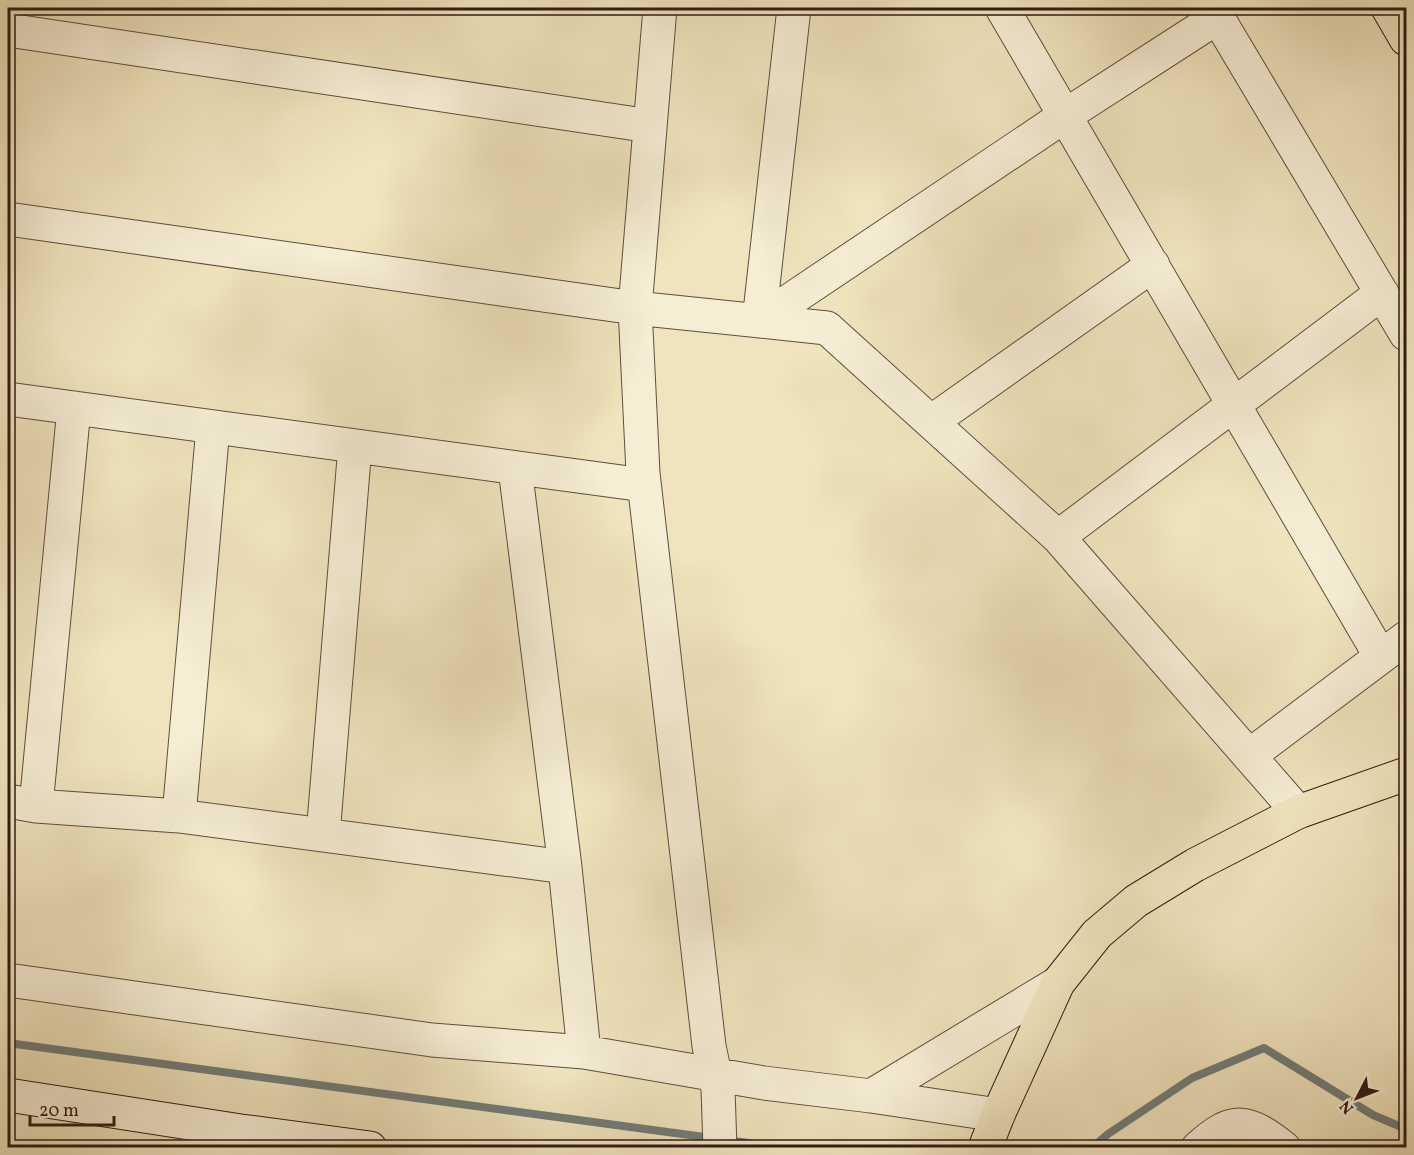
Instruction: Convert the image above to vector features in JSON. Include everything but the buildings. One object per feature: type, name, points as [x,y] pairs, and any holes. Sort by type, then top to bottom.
[{"type":"main road","points":[[1388,8],[1407,39]]},
{"type":"main road","points":[[990,1136],[1058,983],[1097,934],[1136,901],[1195,865],[1298,812],[1407,774]]},
{"type":"street","points":[[660,8],[635,308],[644,485],[709,1046],[717,1082],[720,1148]]},
{"type":"street","points":[[759,321],[794,8]]},
{"type":"street","points":[[1002,8],[1381,657]]},
{"type":"street","points":[[759,321],[1215,12],[1407,334]]},
{"type":"street","points":[[8,30],[650,126]]},
{"type":"street","points":[[8,219],[635,308],[827,328],[1058,537],[1298,812]]},
{"type":"street","points":[[931,422],[1153,265]]},
{"type":"street","points":[[1058,537],[1382,293]]},
{"type":"street","points":[[8,399],[644,485]]},
{"type":"street","points":[[74,408],[22,804],[179,816],[565,867]]},
{"type":"street","points":[[179,816],[213,427]]},
{"type":"street","points":[[323,835],[355,446]]},
{"type":"street","points":[[515,468],[565,867],[584,1052]]},
{"type":"street","points":[[1249,756],[1407,638]]},
{"type":"street","points":[[8,980],[432,1040],[584,1052],[717,1082],[871,1096],[990,1136]]},
{"type":"street","points":[[871,1096],[1058,983]]},
{"type":"street","points":[[8,1095],[241,1131],[370,1148]]},
{"type":"street","points":[[1198,1148],[1224,1129],[1240,1124],[1259,1128],[1284,1148]]},
{"type":"waterway","points":[[8,1043],[712,1138]]},
{"type":"waterway","points":[[1092,1148],[1108,1134],[1192,1078],[1264,1048],[1373,1115],[1406,1129]]},
{"type":"waterway","points":[[727,1140],[783,1148]]}]
